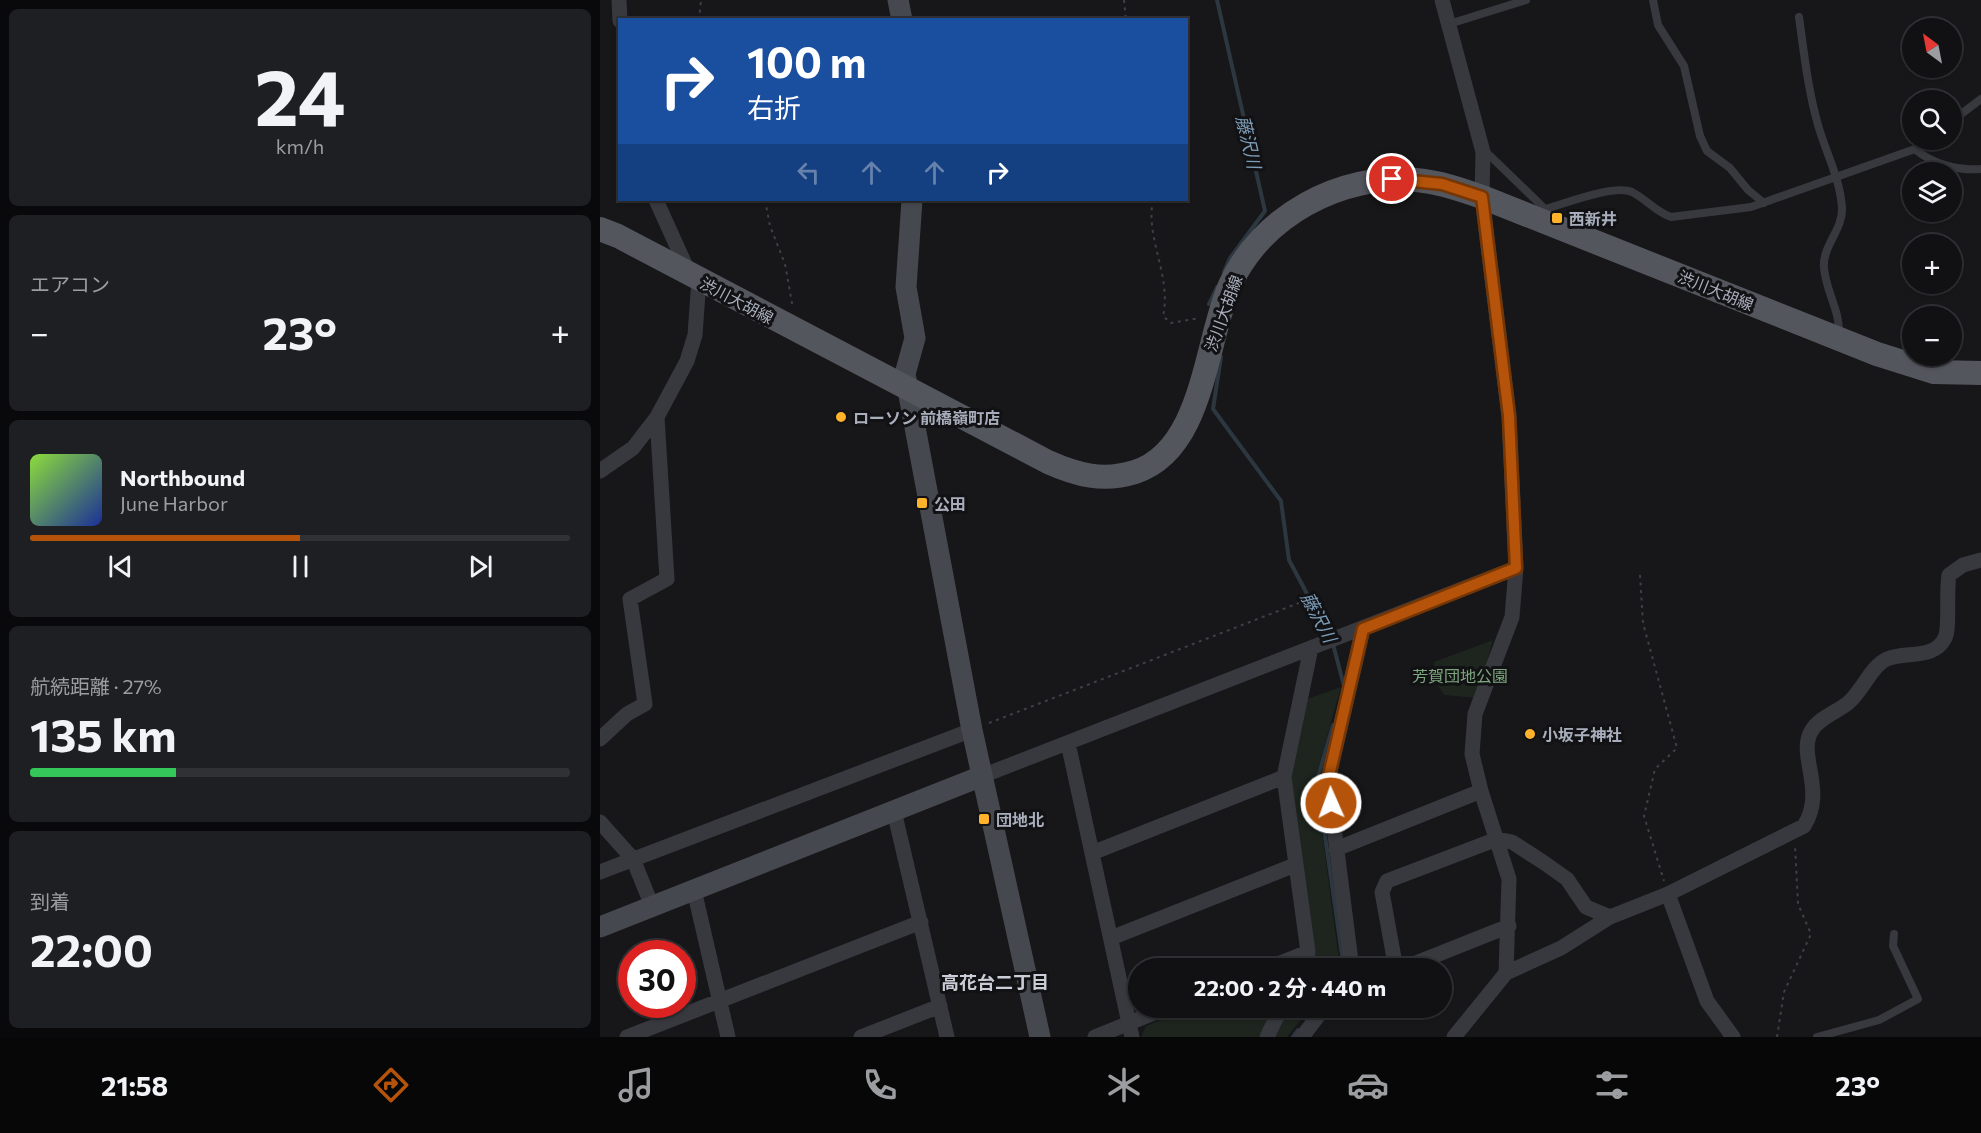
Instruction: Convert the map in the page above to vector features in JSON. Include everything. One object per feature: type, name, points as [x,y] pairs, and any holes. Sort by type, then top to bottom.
[{"type":"main road","name":"渋川大胡線","points":[[600,229],[1075,474],[1109,478],[1140,470],[1160,459],[1180,437],[1194,402],[1220,314],[1239,269],[1258,243],[1286,217],[1319,197],[1356,184],[1392,179],[1442,184],[1543,215],[1839,339],[1934,372],[1967,375],[1981,373]]},
{"type":"street","points":[[619,0],[620,18]]},
{"type":"street","points":[[898,0],[902,18]]},
{"type":"street","points":[[1442,0],[1482,148],[1482,197],[1509,416],[1516,568],[1512,618],[1475,714],[1472,754],[1481,792],[1509,879],[1506,973]]},
{"type":"street","points":[[600,471],[633,448],[657,417],[687,361],[695,336],[694,276],[656,201]]},
{"type":"street","points":[[912,201],[906,287],[915,338],[905,374],[910,390],[972,730],[1040,1037]]},
{"type":"street","points":[[600,739],[627,714],[645,704],[630,599],[667,579],[657,417]]},
{"type":"street","points":[[1454,1037],[1506,973],[1561,948],[1610,917],[1668,894],[1804,826],[1813,813],[1815,796],[1807,737],[1814,726],[1850,702],[1884,660],[1898,655],[1929,652],[1939,647],[1946,636],[1946,590],[1949,575],[1963,565],[1981,560]]},
{"type":"street","points":[[600,927],[1516,568]]},
{"type":"street","points":[[1351,958],[1328,780],[1363,629]]},
{"type":"street","points":[[1305,958],[1308,952],[1284,777],[1311,648]]},
{"type":"street","points":[[600,872],[972,730]]},
{"type":"street","points":[[1068,743],[1131,1030]]},
{"type":"street","points":[[1092,853],[1284,777]]},
{"type":"street","points":[[1336,849],[1481,792]]},
{"type":"street","points":[[894,811],[947,1037]]},
{"type":"street","points":[[600,822],[633,859],[652,906]]},
{"type":"street","points":[[1394,958],[1382,892],[1387,881],[1497,839],[1512,842],[1543,862],[1567,879],[1586,907],[1610,917]]},
{"type":"street","points":[[1111,938],[1295,865]]},
{"type":"street","points":[[694,890],[728,1037]]},
{"type":"street","points":[[1668,894],[1707,1001],[1733,1037]]},
{"type":"street","points":[[627,1037],[921,922]]},
{"type":"street","points":[[1429,958],[1509,926]]},
{"type":"street","points":[[1293,958],[1308,952]]},
{"type":"street","points":[[861,1037],[940,1006]]},
{"type":"street","points":[[1095,1037],[1131,1030],[1150,1018]]},
{"type":"street","points":[[1267,1037],[1276,1018]]},
{"type":"street","points":[[1302,1037],[1316,1018]]},
{"type":"lane","points":[[1449,24],[1526,0]]},
{"type":"lane","points":[[1653,0],[1658,25],[1684,66],[1700,136],[1707,151],[1730,168],[1748,190],[1764,203]]},
{"type":"lane","points":[[1799,17],[1818,126],[1837,179],[1842,218],[1826,251],[1824,267],[1840,318],[1839,339]]},
{"type":"lane","points":[[1962,113],[1981,99]]},
{"type":"lane","points":[[1482,148],[1543,215],[1615,190],[1631,192],[1660,213],[1671,217],[1751,207],[1837,179],[1912,150]]},
{"type":"lane","points":[[1916,150],[1925,158],[1957,169],[1981,169]]},
{"type":"lane","points":[[1818,1037],[1879,1020],[1918,999],[1893,946],[1894,934]]},
{"type":"path","points":[[699,18],[701,0]]},
{"type":"path","points":[[1124,0],[1126,18]]},
{"type":"path","points":[[765,201],[770,226],[785,264],[792,303],[783,324]]},
{"type":"path","points":[[1153,201],[1150,215],[1167,299],[1163,316],[1171,323],[1220,314]]},
{"type":"path","points":[[1640,575],[1643,623],[1677,748],[1655,769],[1644,816],[1668,894]]},
{"type":"path","points":[[972,730],[1304,601]]},
{"type":"path","points":[[1777,1037],[1784,992],[1811,934],[1798,904],[1796,830]]},
{"type":"green space","name":"芳賀団地公園","points":[[1493,640],[1477,698],[1444,695],[1434,679],[1434,662]]},
{"type":"green space","points":[[1341,687],[1315,779],[1339,958],[1310,958],[1313,953],[1290,778],[1307,699]]},
{"type":"green space","points":[[1166,1018],[1271,1018],[1262,1037],[1141,1037],[1146,1026]]},
{"type":"green space","points":[[1281,1018],[1302,1018],[1287,1037],[1272,1037]]},
{"type":"waterway","name":"藤沢川","points":[[1217,0],[1265,211],[1230,258],[1224,272]]},
{"type":"waterway","name":"藤沢川","points":[[1209,304],[1217,287]]},
{"type":"waterway","name":"藤沢川","points":[[1221,357],[1213,409],[1281,501],[1289,560],[1330,637]]},
{"type":"waterway","name":"藤沢川","points":[[1333,644],[1344,686]]},
{"type":"waterway","name":"藤沢川","points":[[1333,725],[1317,780],[1342,958]]},
{"type":"waterway","name":"藤沢川","points":[[1293,1037],[1298,1030]]},
{"type":"place","name":"西新井","points":[[1557,218]]},
{"type":"place","name":"ローソン 前橋嶺町店","points":[[841,417]]},
{"type":"place","name":"公田","points":[[922,503]]},
{"type":"place","name":"小坂子神社","points":[[1530,734]]},
{"type":"place","name":"団地北","points":[[984,819]]},
{"type":"district","name":"高花台二丁目","points":[[995,982]]},
{"type":"route","points":[[1331,803],[1328,780],[1363,629],[1516,568],[1509,416],[1482,197],[1442,184],[1392,179]]}]
